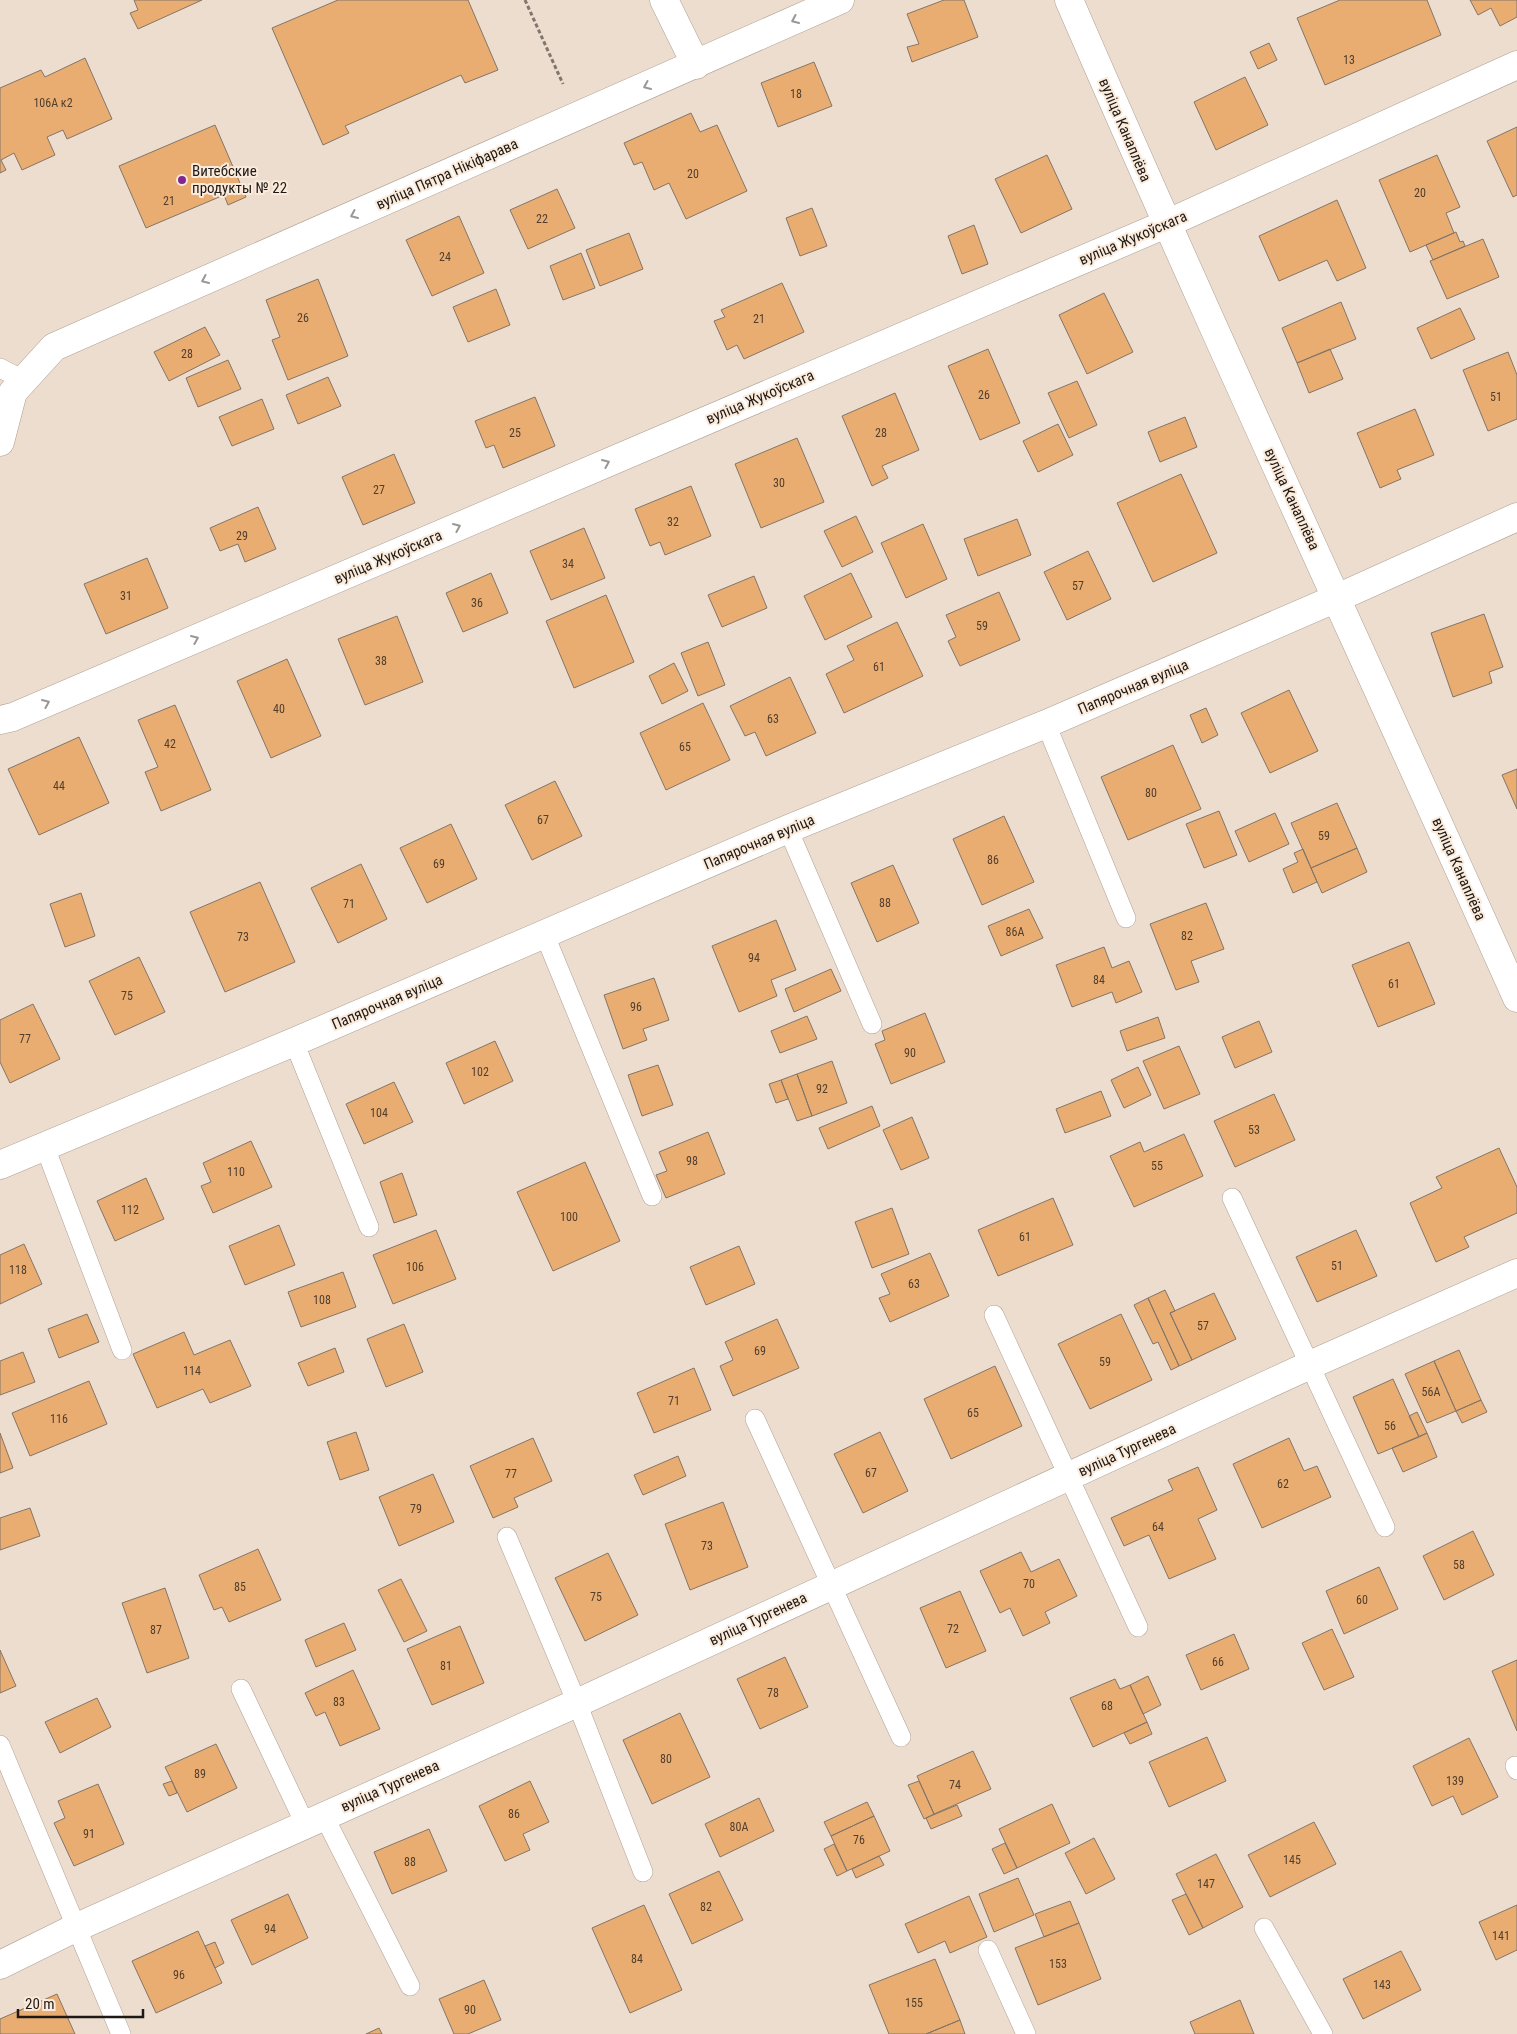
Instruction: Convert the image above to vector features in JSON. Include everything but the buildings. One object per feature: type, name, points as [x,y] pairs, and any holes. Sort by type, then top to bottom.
[{"type":"street","points":[[664,0],[696,65]]},
{"type":"street","name":"вуліца Пятра Нікіфарава","points":[[12,374],[54,347],[840,0]]},
{"type":"street","name":"вуліца Канаплёва","points":[[1069,0],[1166,224],[1517,998]]},
{"type":"street","name":"вуліца Жукоўскага","points":[[0,720],[22,713],[1166,224],[1517,65]]},
{"type":"street","points":[[0,442],[13,392],[12,374]]},
{"type":"street","name":"Папярочная вуліца","points":[[0,1165],[294,1042],[788,829],[1046,724],[1337,598],[1517,517]]},
{"type":"street","name":"вуліца Тургенева","points":[[0,1965],[75,1928],[576,1703],[1310,1365],[1517,1273]]},
{"type":"lane","points":[[1046,724],[1126,918]]},
{"type":"lane","points":[[788,829],[872,1024]]},
{"type":"lane","points":[[544,933],[652,1196]]},
{"type":"lane","points":[[294,1042],[369,1227]]},
{"type":"lane","points":[[45,1146],[122,1350]]},
{"type":"lane","points":[[1232,1198],[1385,1527]]},
{"type":"lane","points":[[994,1315],[1138,1627]]},
{"type":"lane","points":[[755,1420],[901,1737]]},
{"type":"lane","points":[[507,1537],[643,1872]]},
{"type":"lane","points":[[241,1689],[410,1986]]},
{"type":"lane","points":[[0,1745],[121,2034]]},
{"type":"lane","points":[[1264,1928],[1323,2034]]},
{"type":"lane","points":[[988,1950],[1026,2034]]},
{"type":"path","points":[[525,0],[578,116]]},
{"type":"place","name":"Витебские продукты № 22","points":[[182,180]]}]
